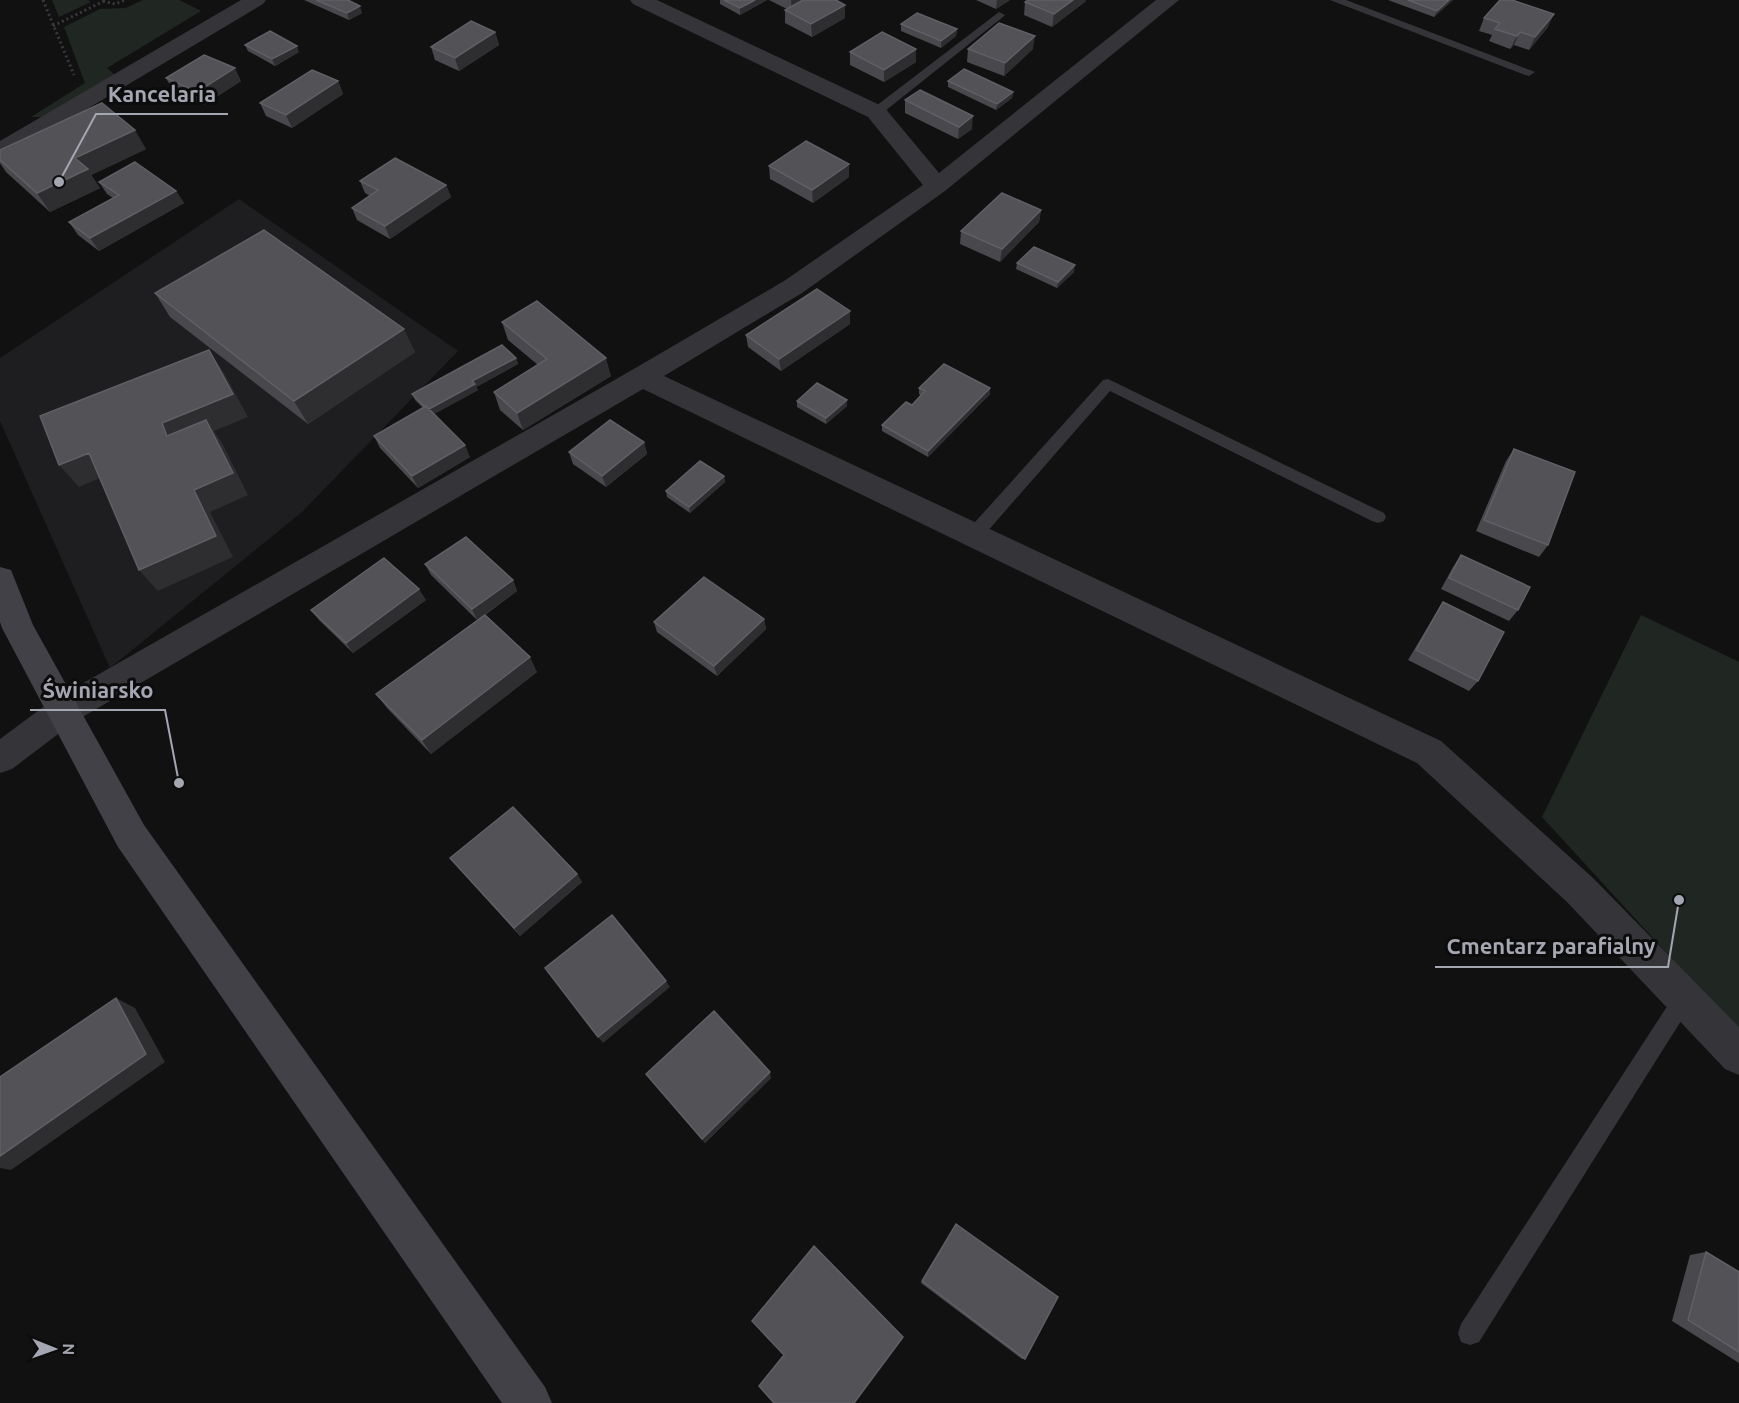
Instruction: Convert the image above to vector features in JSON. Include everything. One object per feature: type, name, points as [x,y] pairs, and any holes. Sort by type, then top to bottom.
[{"type":"street","points":[[0,151],[256,0]]},
{"type":"street","points":[[640,0],[876,112],[937,186]]},
{"type":"street","points":[[0,759],[62,712],[642,377],[793,287],[937,186],[1169,0]]},
{"type":"street","points":[[642,377],[1429,752],[1580,890],[1739,1055]]},
{"type":"street","points":[[0,579],[18,627],[131,836],[529,1403]]},
{"type":"lane","points":[[1336,0],[1529,72]]},
{"type":"lane","points":[[876,112],[999,15]]},
{"type":"lane","points":[[973,536],[1108,384],[1378,516]]},
{"type":"lane","points":[[1470,1333],[1684,998]]},
{"type":"path","points":[[42,0],[78,83]]},
{"type":"path","points":[[54,26],[103,0],[115,4],[125,0]]},
{"type":"shaded area","points":[[52,0],[88,0],[91,2],[59,17]]},
{"type":"shaded area","points":[[143,0],[179,0],[201,11],[107,68],[115,75],[43,117],[31,117],[85,83],[64,27],[100,9],[126,8]]},
{"type":"shaded area","points":[[239,199],[458,351],[302,512],[110,668],[0,421],[0,358]]},
{"type":"shaded area","points":[[1641,615],[1739,662],[1739,1032],[1542,817]]},
{"type":"building","points":[[316,0],[348,0],[360,6],[347,13]]},
{"type":"building","points":[[724,0],[755,0],[740,8]]},
{"type":"building","points":[[803,0],[836,0],[845,5],[811,24],[785,10]]},
{"type":"building","points":[[1028,0],[1073,0],[1054,14],[1025,2]]},
{"type":"building","points":[[1408,0],[1449,0],[1437,11]]},
{"type":"building","points":[[1500,0],[1512,0],[1554,14],[1535,37],[1520,32],[1517,36],[1495,29],[1500,23],[1484,18]]},
{"type":"building","points":[[917,13],[957,29],[941,41],[901,24]]},
{"type":"building","points":[[471,21],[495,32],[455,58],[431,47]]},
{"type":"building","points":[[999,23],[1035,36],[1005,63],[968,49]]},
{"type":"building","points":[[270,31],[297,46],[272,59],[245,45]]},
{"type":"building","points":[[882,32],[916,49],[884,70],[850,52]]},
{"type":"building","points":[[204,55],[235,68],[197,92],[166,78]]},
{"type":"building","points":[[964,69],[1013,92],[997,104],[948,81]]},
{"type":"building","points":[[312,70],[338,81],[286,115],[260,103]]},
{"type":"building","points":[[920,90],[973,116],[959,127],[905,100]]},
{"type":"building","points":[[102,103],[135,130],[75,158],[88,169],[37,193],[0,160],[0,150]]},
{"type":"building","points":[[806,141],[849,164],[812,190],[769,166]]},
{"type":"building","points":[[395,158],[446,185],[385,226],[352,208],[378,190],[360,181]]},
{"type":"building","points":[[135,162],[176,191],[90,238],[69,222],[119,195],[99,182]]},
{"type":"building","points":[[1002,193],[1041,210],[1002,249],[961,231]]},
{"type":"building","points":[[264,230],[404,329],[294,401],[155,293]]},
{"type":"building","points":[[1034,247],[1075,265],[1058,282],[1017,263]]},
{"type":"building","points":[[817,289],[850,311],[779,359],[746,335]]},
{"type":"building","points":[[537,301],[606,358],[517,413],[494,392],[547,359],[502,322]]},
{"type":"building","points":[[502,345],[516,358],[472,381],[475,384],[429,409],[412,394]]},
{"type":"building","points":[[209,350],[233,394],[162,423],[167,436],[206,420],[233,473],[194,490],[216,536],[139,570],[89,453],[59,465],[40,416]]},
{"type":"building","points":[[944,364],[990,388],[928,451],[882,425],[906,402],[912,405],[925,391],[919,388]]},
{"type":"building","points":[[817,383],[847,400],[826,418],[797,401]]},
{"type":"building","points":[[426,406],[465,445],[412,476],[374,436]]},
{"type":"building","points":[[610,420],[644,442],[602,476],[569,452]]},
{"type":"building","points":[[1514,449],[1575,472],[1548,545],[1484,520]]},
{"type":"building","points":[[700,461],[724,476],[689,507],[666,491]]},
{"type":"building","points":[[466,537],[513,580],[472,609],[425,564]]},
{"type":"building","points":[[1461,555],[1530,587],[1518,610],[1449,578]]},
{"type":"building","points":[[384,558],[419,589],[346,643],[311,610]]},
{"type":"building","points":[[704,577],[764,619],[714,666],[654,622]]},
{"type":"building","points":[[1443,602],[1504,632],[1478,681],[1416,650]]},
{"type":"building","points":[[485,615],[530,657],[422,740],[376,694]]},
{"type":"building","points":[[513,807],[577,874],[514,928],[450,858]]},
{"type":"building","points":[[612,915],[666,981],[598,1037],[545,968]]},
{"type":"building","points":[[116,998],[146,1054],[0,1156],[0,1077]]},
{"type":"building","points":[[714,1011],[770,1072],[702,1139],[646,1074]]},
{"type":"building","points":[[956,1224],[1058,1297],[1025,1359],[922,1281]]},
{"type":"building","points":[[814,1246],[903,1337],[854,1403],[774,1403],[759,1386],[784,1355],[752,1321]]},
{"type":"building","points":[[1706,1252],[1739,1272],[1739,1352],[1688,1320]]},
{"type":"place","name":"Kancelaria","points":[[59,182]]},
{"type":"place","name":"Świniarsko","points":[[179,783]]},
{"type":"place","name":"Cmentarz parafialny","points":[[1679,900]]}]
